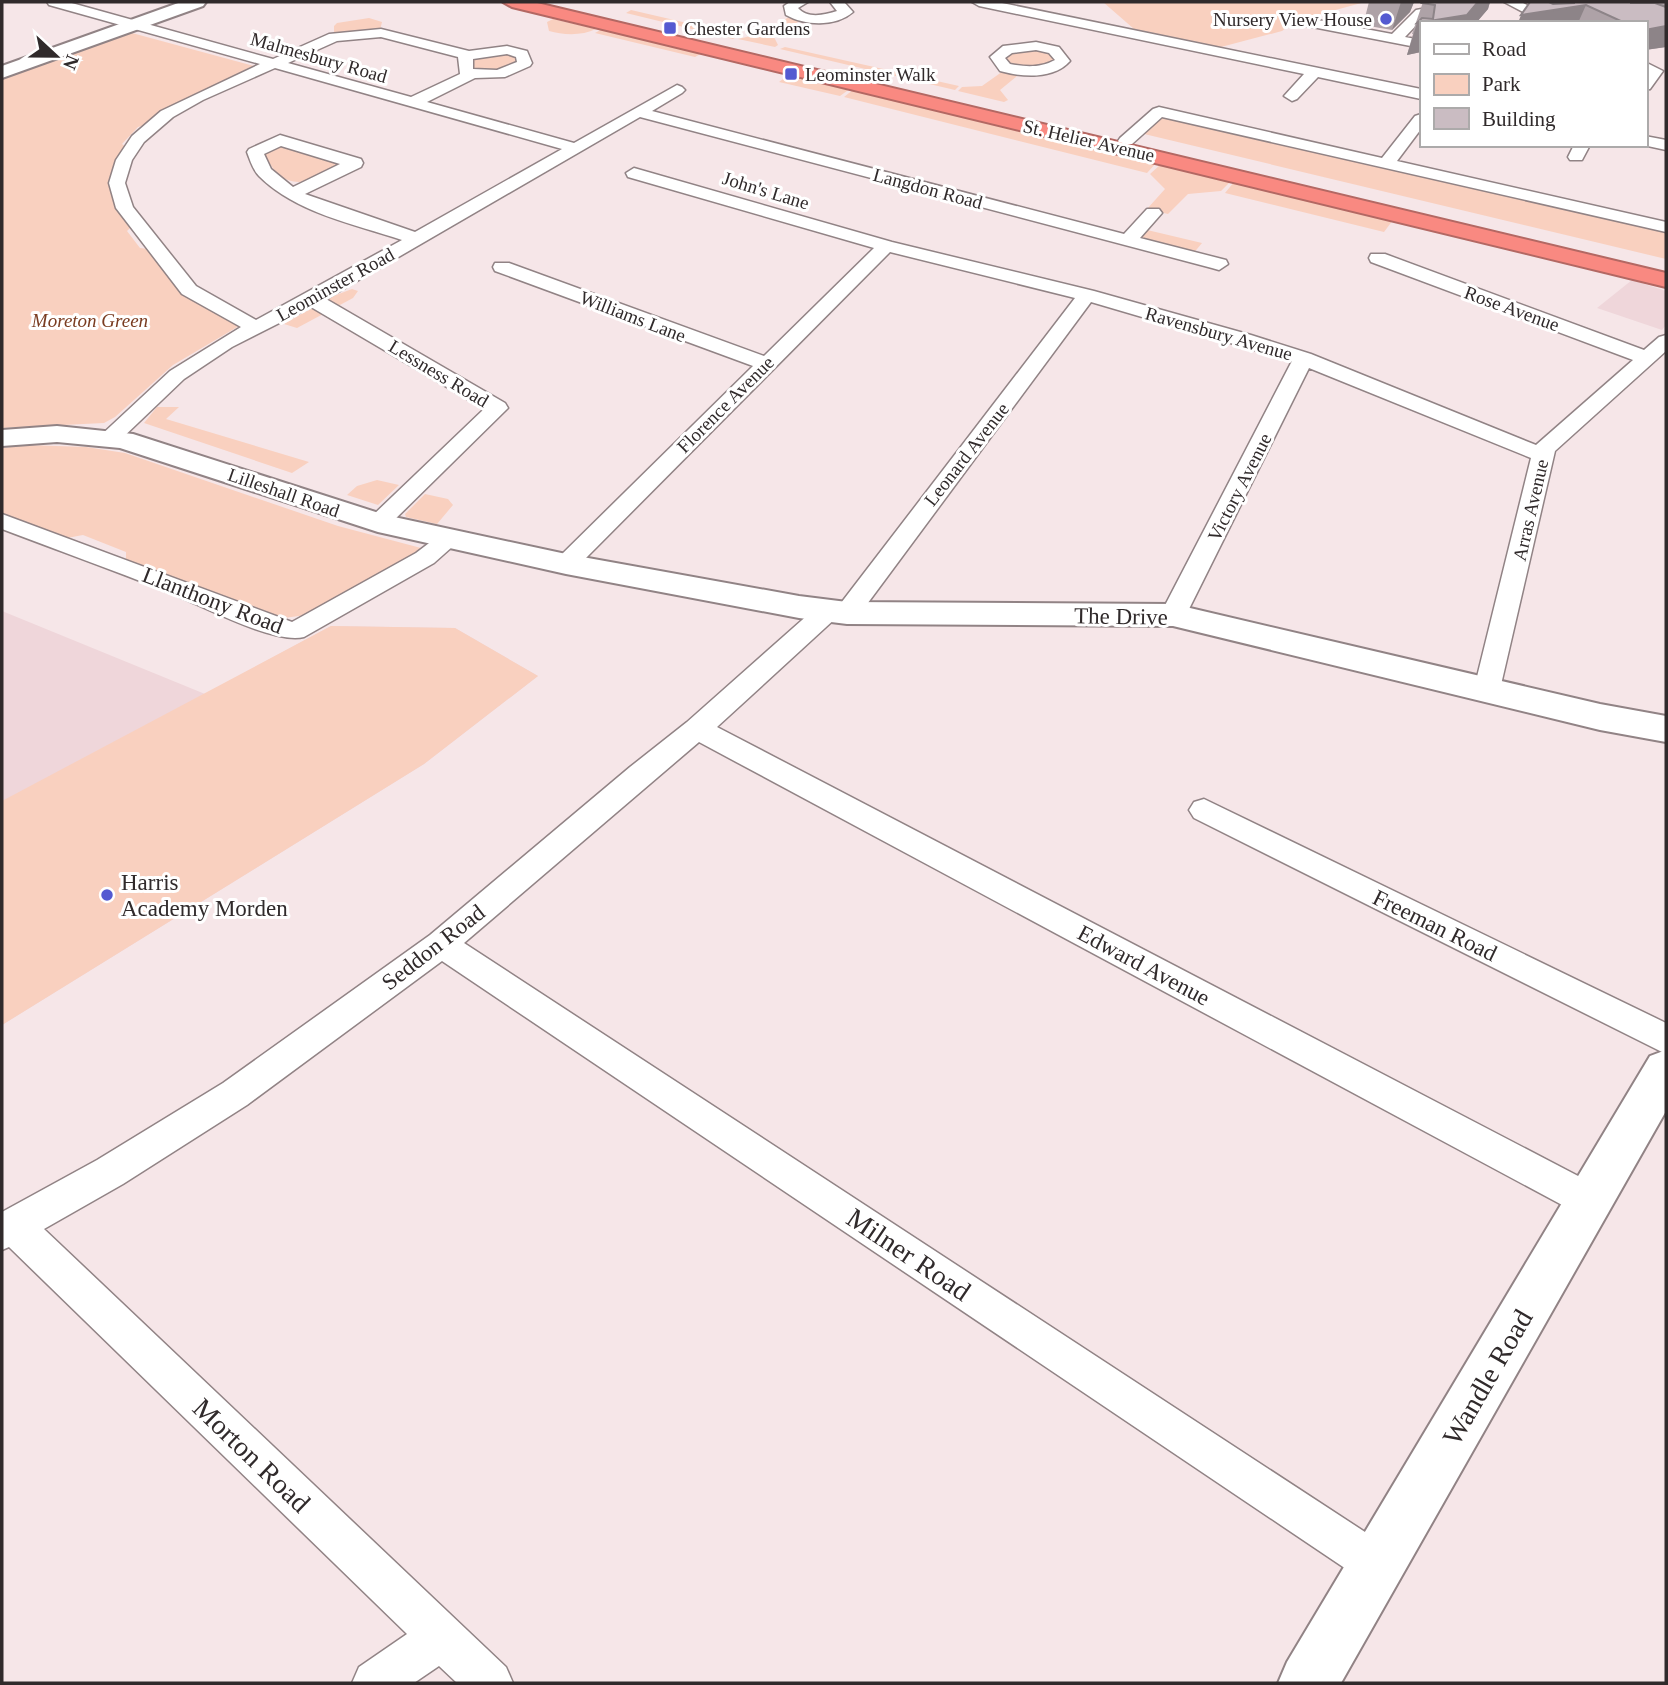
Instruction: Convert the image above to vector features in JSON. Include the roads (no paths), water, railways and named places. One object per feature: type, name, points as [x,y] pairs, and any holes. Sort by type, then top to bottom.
[{"type":"highway","name":"St. Helier Avenue","points":[[512,2],[1666,280]]},
{"type":"highway","name":"St. Helier Avenue","points":[[539,2],[1666,267]]},
{"type":"street","name":"Malmesbury Road","points":[[54,2],[575,148]]},
{"type":"street","points":[[2,72],[197,2]]},
{"type":"street","points":[[801,2],[791,6],[791,12],[796,16],[813,19],[836,17],[846,12],[837,2]]},
{"type":"street","points":[[979,2],[1061,36],[1314,72],[1420,94]]},
{"type":"street","points":[[1395,39],[1421,13],[1479,2]]},
{"type":"street","points":[[1514,3],[1552,21]]},
{"type":"street","points":[[1302,21],[1420,44]]},
{"type":"street","points":[[255,327],[206,302],[189,290],[125,208],[117,183],[130,148],[157,122],[191,100],[272,64],[334,30],[382,26],[469,55]]},
{"type":"street","points":[[507,50],[522,54],[525,60],[524,65],[510,72],[472,74],[466,72],[464,58],[469,55],[507,50]]},
{"type":"street","points":[[1647,67],[1656,71],[1647,83]]},
{"type":"street","points":[[1292,96],[1314,72]]},
{"type":"street","points":[[412,103],[472,74]]},
{"type":"street","points":[[575,148],[677,90]]},
{"type":"street","name":"Langdon Road","points":[[638,112],[1219,264]]},
{"type":"street","name":"St. Helier Avenue","points":[[1126,141],[1159,112],[1666,227]]},
{"type":"street","points":[[1387,164],[1420,120]]},
{"type":"street","points":[[292,194],[355,163],[280,140],[255,152],[264,172],[292,194],[314,205],[417,239]]},
{"type":"street","points":[[1647,141],[1666,145]]},
{"type":"street","name":"Leominster Road","points":[[108,438],[177,375],[255,327],[312,299],[575,148]]},
{"type":"street","name":"John's Lane","points":[[634,173],[886,246]]},
{"type":"street","points":[[1127,241],[1153,213]]},
{"type":"street","name":"Ravensbury Avenue","points":[[886,246],[1087,295],[1304,358],[1542,455]]},
{"type":"street","name":"Florence Avenue","points":[[566,564],[886,246]]},
{"type":"street","name":"Rose Avenue","points":[[1378,258],[1647,358]]},
{"type":"street","name":"Williams Lane","points":[[502,267],[766,364]]},
{"type":"street","name":"Leonard Avenue","points":[[838,612],[1087,295]]},
{"type":"street","name":"Lessness Road","points":[[312,299],[497,408],[379,523]]},
{"type":"street","name":"Arras Avenue","points":[[1487,689],[1544,449],[1666,341]]},
{"type":"street","name":"Victory Avenue","points":[[1174,615],[1304,358]]},
{"type":"street","name":"Lilleshall Road","points":[[2,438],[57,434],[108,438],[149,447],[379,523],[566,564]]},
{"type":"street","name":"Llanthony Road","points":[[2,521],[177,586],[267,624],[295,631],[425,558],[449,539]]},
{"type":"street","name":"The Drive","points":[[566,564],[838,612],[1174,615],[1632,724],[1666,729]]},
{"type":"street","name":"Seddon Road","points":[[8,1229],[110,1172],[241,1090],[441,944],[640,774],[838,612]]},
{"type":"street","name":"Edward Avenue","points":[[698,729],[1590,1201]]},
{"type":"street","name":"Freeman Road","points":[[1204,810],[1666,1039]]},
{"type":"street","name":"Milner Road","points":[[441,944],[1376,1564]]},
{"type":"street","name":"Wandle Road","points":[[1308,1683],[1666,1070]]},
{"type":"street","name":"Morton Road","points":[[8,1229],[490,1683]]},
{"type":"street","points":[[375,1683],[441,1637]]},
{"type":"place","name":"Nursery View House","points":[[1386,19]]},
{"type":"place","name":"Chester Gardens","points":[[670,28]]},
{"type":"place","name":"Leominster Walk","points":[[791,74]]},
{"type":"place","name":"Harris Academy Morden","points":[[107,895]]},
{"type":"park label","name":"Moreton Green","points":[[90,320]]}]
